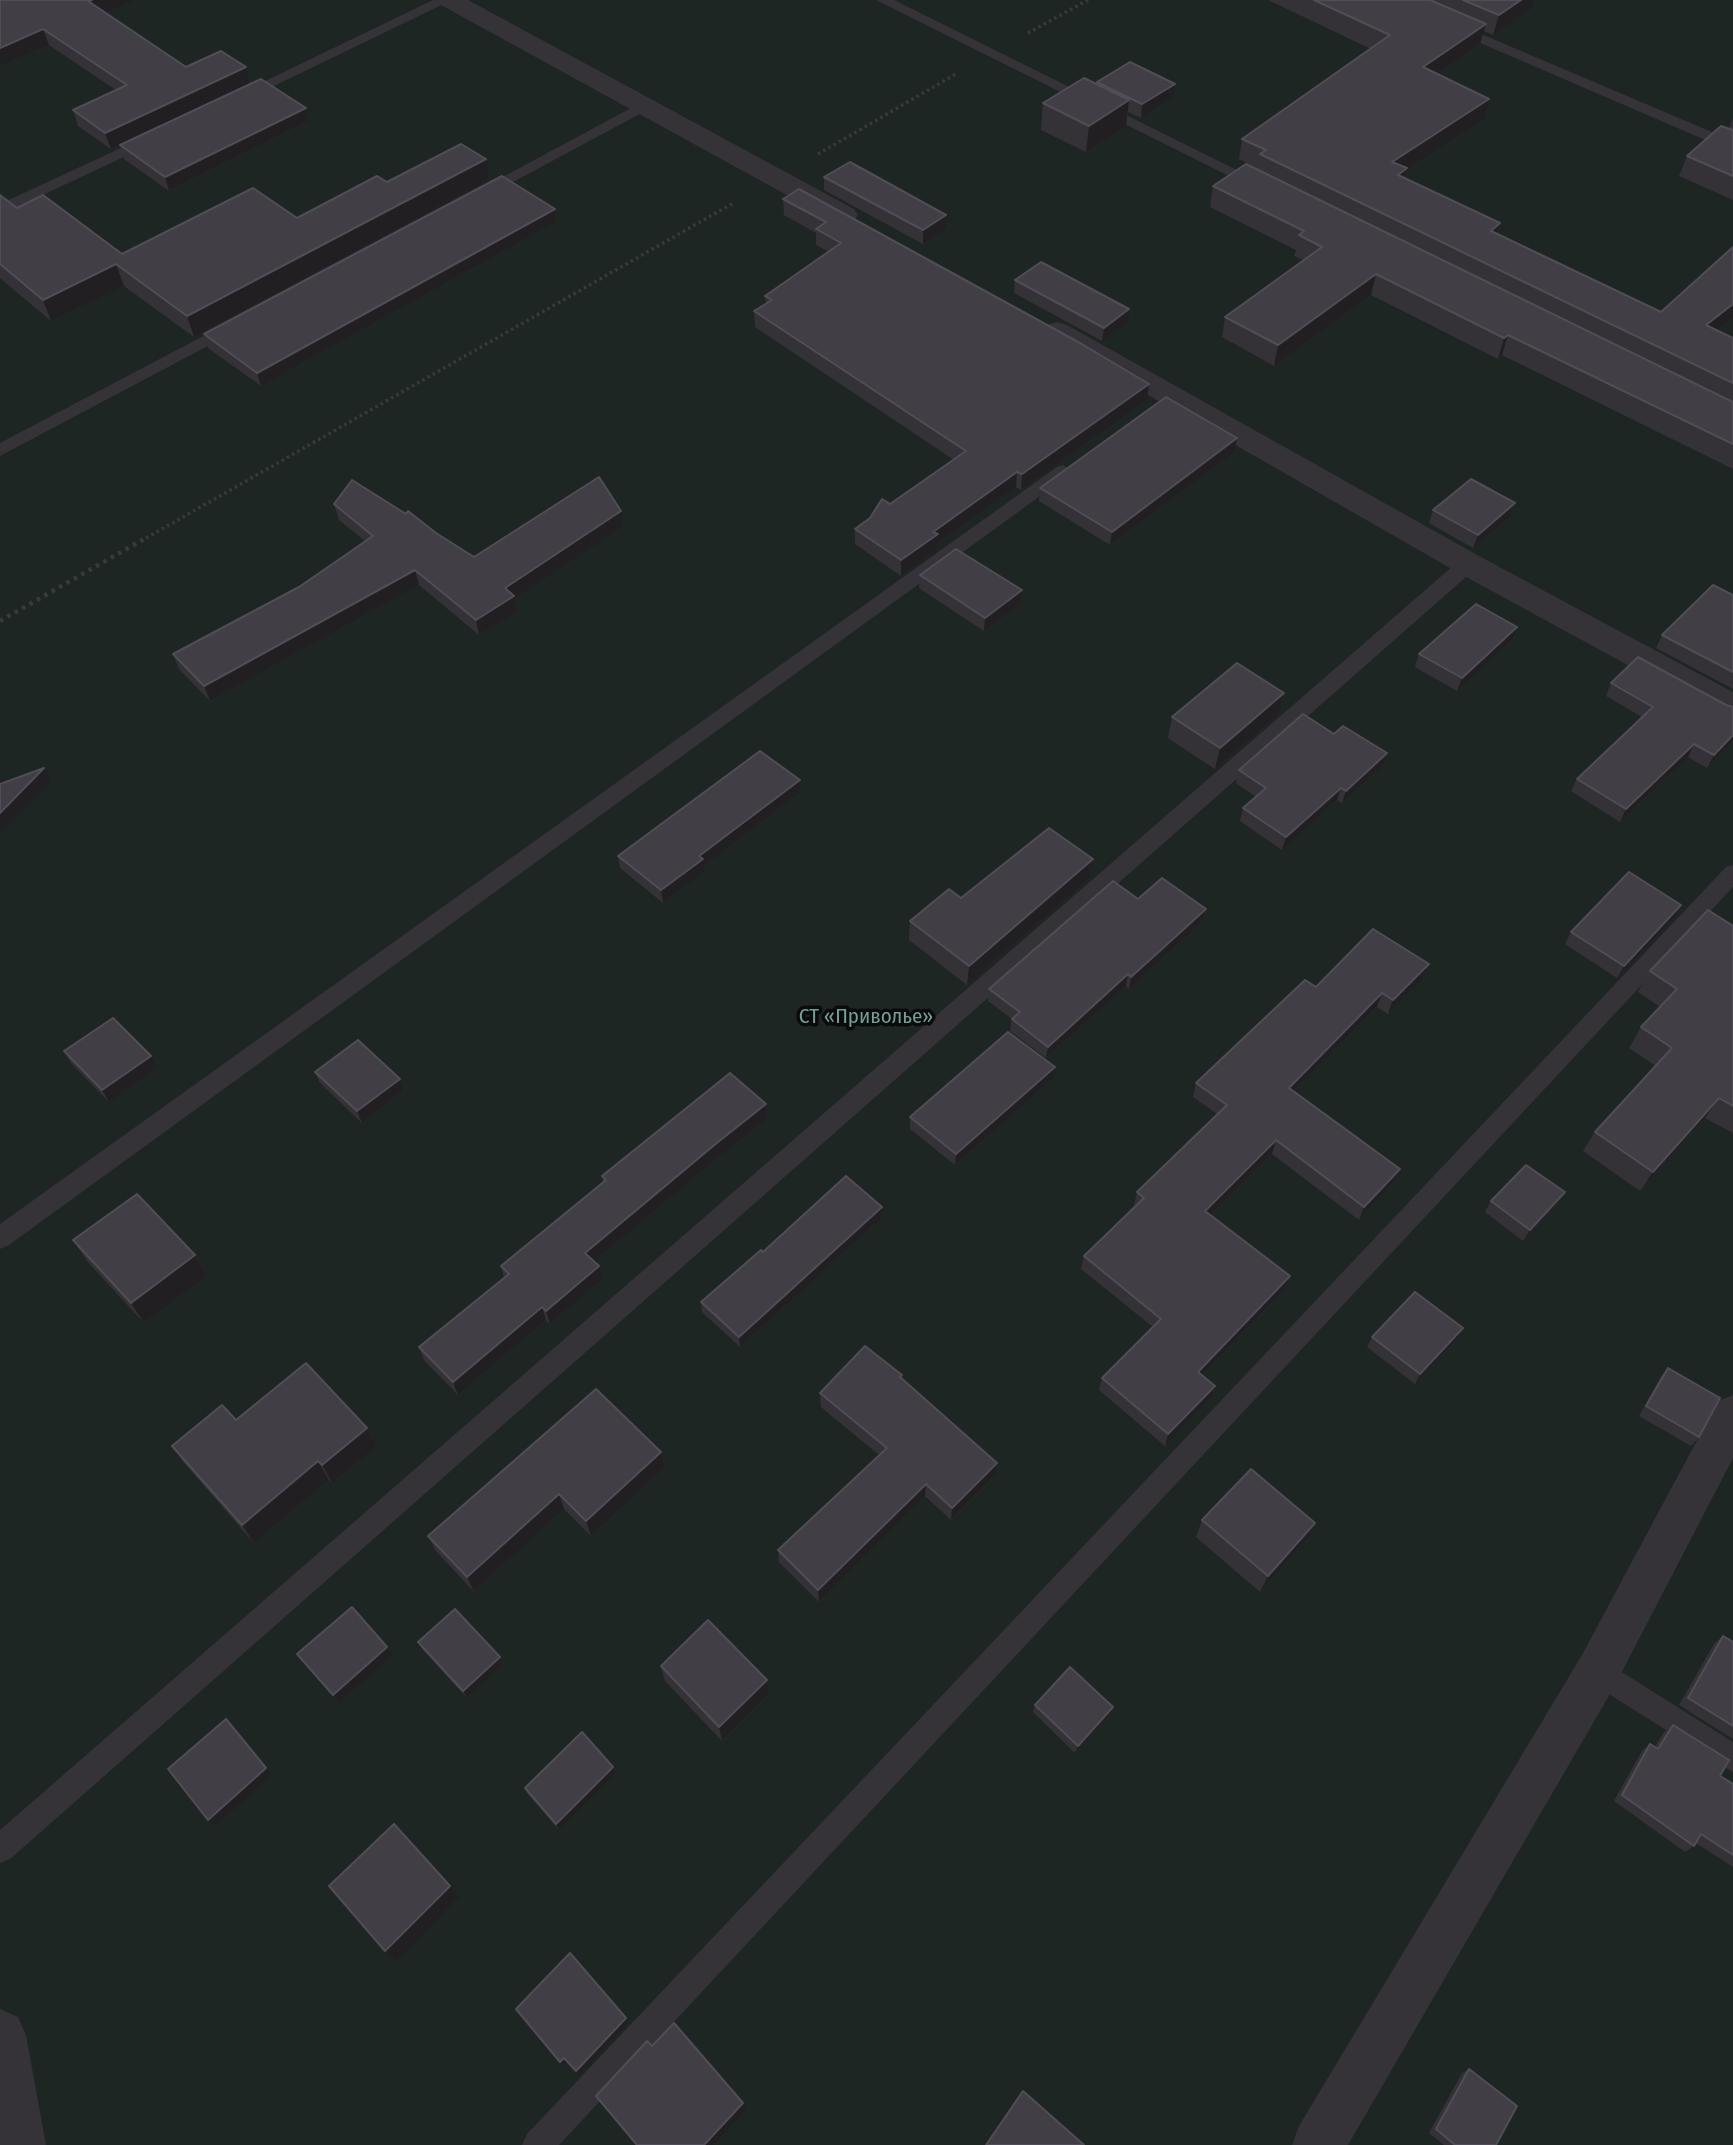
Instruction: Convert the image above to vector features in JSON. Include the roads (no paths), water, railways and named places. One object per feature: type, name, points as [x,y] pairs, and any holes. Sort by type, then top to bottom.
[{"type":"street","points":[[447,0],[872,230]]},
{"type":"street","points":[[1028,315],[1160,402],[1733,707]]},
{"type":"street","points":[[1318,2145],[1598,1671],[1733,1415]]},
{"type":"street","points":[[0,2035],[20,2145]]},
{"type":"lane","points":[[223,105],[447,0]]},
{"type":"lane","points":[[883,0],[1276,193]]},
{"type":"lane","points":[[1443,22],[1733,147]]},
{"type":"lane","points":[[462,203],[644,106]]},
{"type":"lane","points":[[0,210],[161,134]]},
{"type":"lane","points":[[0,450],[243,320]]},
{"type":"lane","points":[[0,1238],[1081,459]]},
{"type":"lane","points":[[0,1849],[1468,564]]},
{"type":"lane","points":[[538,2145],[1733,873]]},
{"type":"lane","points":[[1598,1671],[1733,1758]]},
{"type":"park label","name":"СТ «Приволье»","points":[[866,1017]]}]
